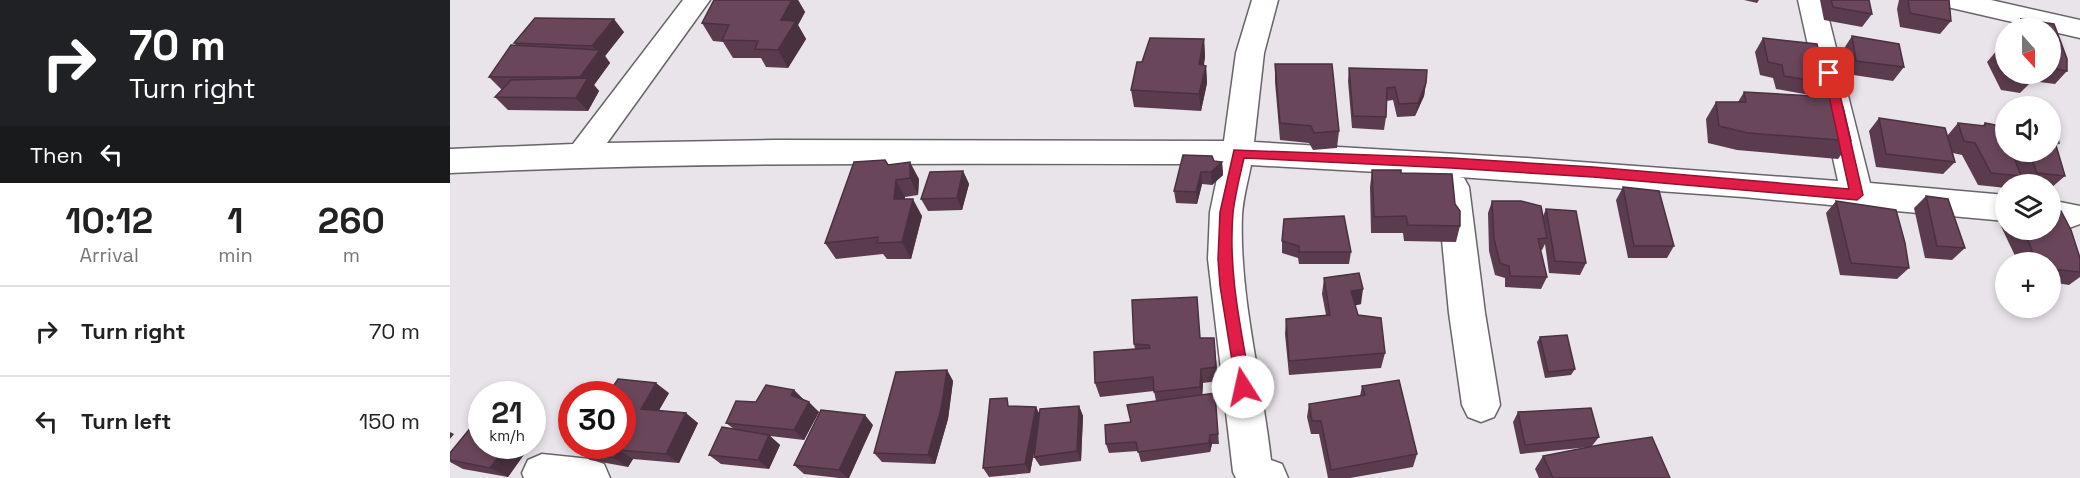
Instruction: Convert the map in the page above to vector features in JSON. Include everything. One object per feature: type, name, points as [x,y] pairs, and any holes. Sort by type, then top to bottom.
[{"type":"street","points":[[582,155],[697,0]]},
{"type":"street","points":[[1253,476],[1246,405],[1227,286],[1225,259],[1227,212],[1239,153],[1250,53],[1265,0]]},
{"type":"street","points":[[1811,0],[1845,135],[1857,195]]},
{"type":"street","points":[[1952,0],[2080,29]]},
{"type":"street","points":[[450,161],[582,155],[1239,153],[1593,172],[1995,207]]},
{"type":"street","points":[[1451,163],[1467,313],[1481,405]]},
{"type":"street","points":[[542,473],[590,478]]},
{"type":"building","points":[[714,0],[792,0],[781,20],[796,21],[778,50],[755,49],[758,41],[722,40],[729,25],[702,23]]},
{"type":"building","points":[[1831,0],[1869,0],[1872,14],[1833,7]]},
{"type":"building","points":[[1908,0],[1949,0],[1951,21],[1910,13]]},
{"type":"building","points":[[535,18],[614,19],[592,46],[514,43]]},
{"type":"building","points":[[1852,36],[1899,44],[1904,67],[1856,61]]},
{"type":"building","points":[[1150,38],[1204,39],[1199,64],[1206,66],[1199,94],[1131,90],[1137,62],[1142,62]]},
{"type":"building","points":[[1763,38],[1817,44],[1823,70],[1832,72],[1832,84],[1784,76],[1782,65],[1768,62]]},
{"type":"building","points":[[2061,43],[2067,59],[2067,71],[2061,70]]},
{"type":"building","points":[[511,45],[600,50],[580,77],[489,77]]},
{"type":"building","points":[[1275,64],[1332,64],[1339,131],[1314,133],[1311,126],[1280,123]]},
{"type":"building","points":[[1349,68],[1427,70],[1426,83],[1418,103],[1399,104],[1395,87],[1387,88],[1386,117],[1353,116]]},
{"type":"building","points":[[588,78],[576,98],[495,97],[511,80]]},
{"type":"building","points":[[1744,92],[1830,97],[1834,105],[1843,107],[1851,141],[1748,133],[1719,126],[1716,102],[1746,102]]},
{"type":"building","points":[[1879,118],[1945,128],[1955,162],[1886,154]]},
{"type":"building","points":[[1958,123],[1995,125],[1995,162],[2016,162],[2020,174],[1991,173],[1975,143],[1964,141]]},
{"type":"building","points":[[1183,155],[1212,156],[1214,161],[1222,162],[1211,172],[1201,172],[1196,192],[1174,191]]},
{"type":"building","points":[[885,160],[888,165],[910,162],[910,178],[896,180],[894,199],[913,199],[902,242],[877,243],[878,237],[825,243],[854,162]]},
{"type":"building","points":[[2033,162],[2061,162],[2065,176],[2061,174],[2037,173]]},
{"type":"building","points":[[1372,170],[1452,174],[1455,204],[1460,211],[1460,226],[1408,225],[1406,216],[1374,217]]},
{"type":"building","points":[[963,171],[957,198],[921,199],[930,172]]},
{"type":"building","points":[[1623,187],[1659,191],[1674,246],[1634,246]]},
{"type":"building","points":[[1926,196],[1948,199],[1965,248],[1937,246]]},
{"type":"building","points":[[1492,201],[1521,201],[1541,206],[1547,238],[1538,239],[1547,277],[1510,276],[1509,266],[1500,263],[1494,239]]},
{"type":"building","points":[[1836,201],[1896,210],[1909,268],[1851,263]]},
{"type":"building","points":[[1546,209],[1576,211],[1586,263],[1555,261]]},
{"type":"building","points":[[2061,211],[2071,230],[2080,258],[2080,272],[2061,270],[2061,252],[2032,252],[2027,240],[2061,240]]},
{"type":"building","points":[[1344,216],[1351,252],[1299,252],[1299,246],[1282,241],[1284,219]]},
{"type":"building","points":[[1359,273],[1363,289],[1351,291],[1358,315],[1381,318],[1385,353],[1289,361],[1286,319],[1330,315],[1324,278]]},
{"type":"building","points":[[1197,297],[1200,338],[1214,338],[1216,367],[1201,369],[1200,387],[1154,392],[1153,377],[1095,383],[1094,352],[1150,348],[1149,345],[1134,344],[1132,300]]},
{"type":"building","points":[[1567,335],[1575,369],[1548,372],[1540,337]]},
{"type":"building","points":[[947,370],[941,409],[928,455],[874,453],[896,372]]},
{"type":"building","points":[[618,379],[656,383],[641,409],[686,413],[666,454],[636,451],[636,381],[617,381]]},
{"type":"building","points":[[1399,380],[1417,454],[1331,470],[1321,421],[1312,421],[1309,404],[1365,395],[1362,386]]},
{"type":"building","points":[[766,385],[794,390],[791,395],[809,402],[794,430],[726,423],[736,401],[756,402]]},
{"type":"building","points":[[1215,393],[1218,434],[1210,435],[1209,443],[1138,452],[1136,442],[1106,444],[1105,425],[1131,422],[1127,405]]},
{"type":"building","points":[[1007,398],[1008,406],[1036,407],[1025,464],[983,468],[990,399]]},
{"type":"building","points":[[1079,406],[1077,451],[1034,457],[1040,409]]},
{"type":"building","points":[[1591,408],[1599,437],[1525,445],[1518,412]]},
{"type":"building","points":[[821,410],[865,415],[839,470],[794,465]]},
{"type":"building","points":[[722,427],[769,435],[758,460],[709,455]]},
{"type":"building","points":[[468,431],[468,459],[497,459],[490,468],[450,460],[450,453]]},
{"type":"building","points":[[1652,437],[1670,478],[1553,478],[1543,456],[1604,444]]},
{"type":"route","points":[[1243,387],[1225,259],[1225,232],[1230,185],[1239,153],[1593,172],[1857,195],[1829,73]]}]
